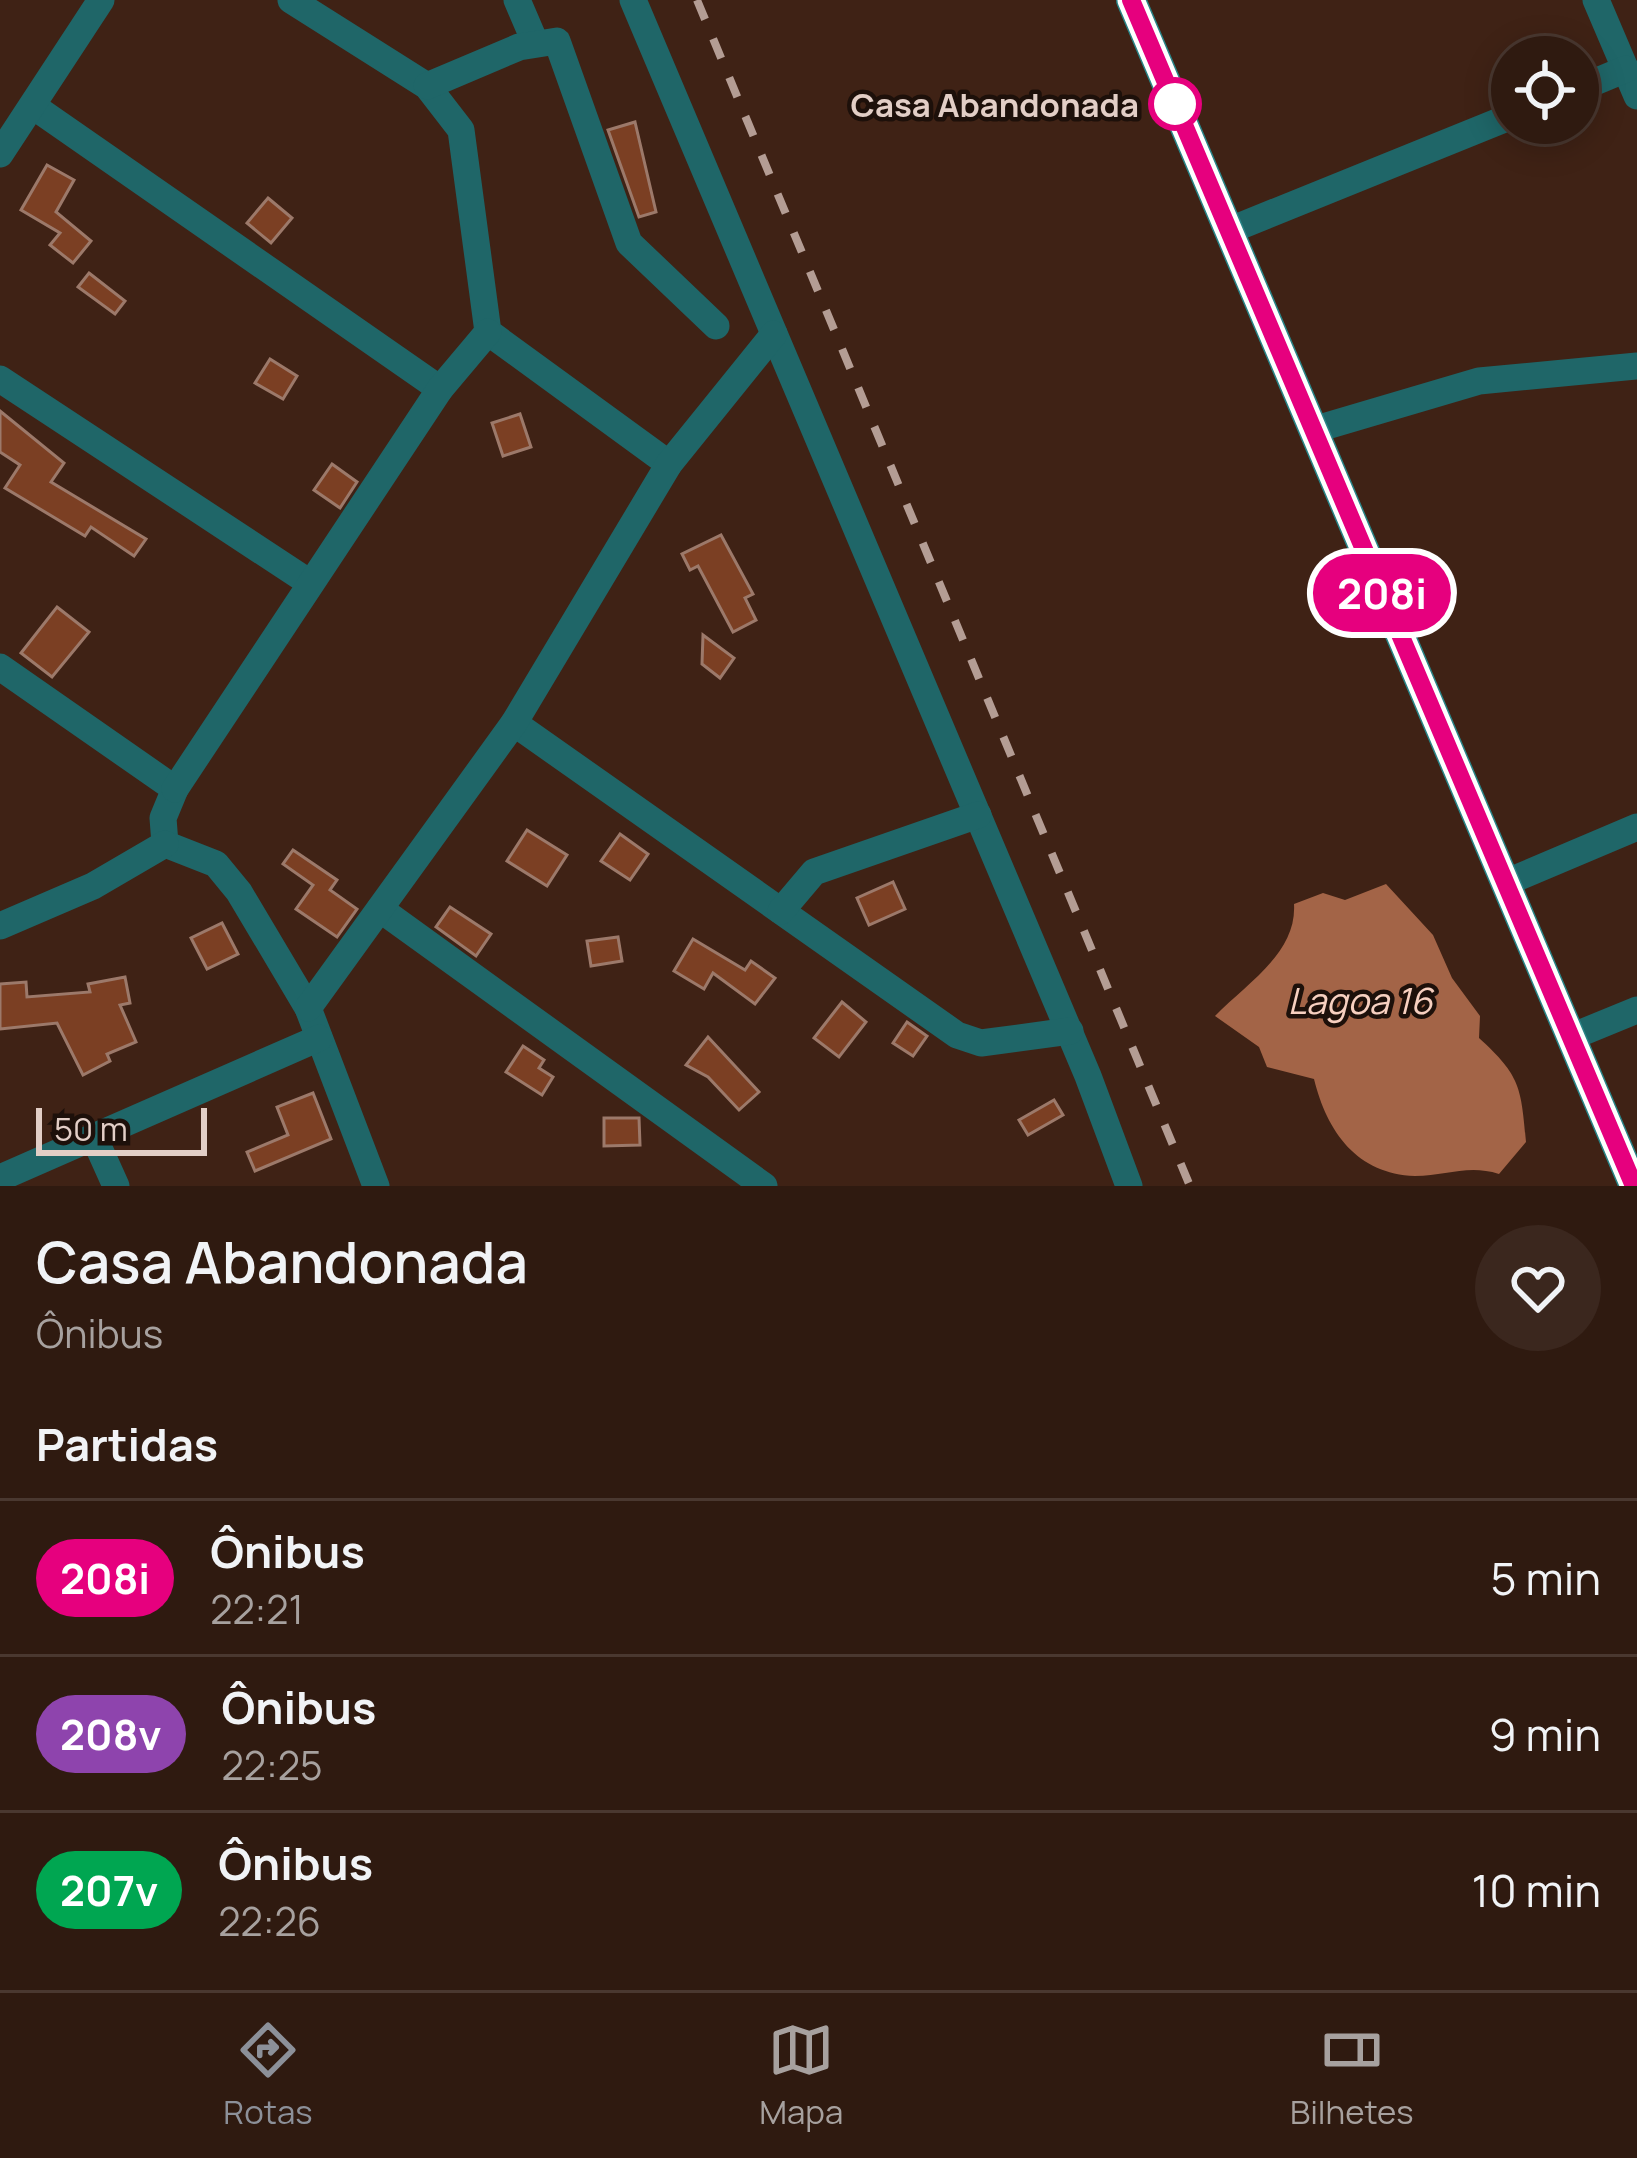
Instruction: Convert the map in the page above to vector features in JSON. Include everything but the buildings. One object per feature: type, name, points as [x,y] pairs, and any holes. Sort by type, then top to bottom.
[{"type":"street","points":[[0,154],[101,0]]},
{"type":"street","points":[[290,0],[427,86],[461,130],[488,332],[669,464]]},
{"type":"street","points":[[518,0],[535,42]]},
{"type":"street","points":[[633,0],[1070,1031],[1129,1186]]},
{"type":"street","points":[[1131,0],[1634,1186]]},
{"type":"street","points":[[1596,0],[1631,83],[1599,87]]},
{"type":"street","points":[[427,86],[535,42],[552,39],[562,45],[633,250],[716,326]]},
{"type":"street","points":[[33,106],[440,389]]},
{"type":"street","points":[[1228,231],[1491,125]]},
{"type":"street","points":[[165,844],[163,818],[175,789],[440,389],[488,332]]},
{"type":"street","points":[[308,1008],[514,723],[669,464],[773,334]]},
{"type":"street","points":[[1313,430],[1479,381],[1637,366]]},
{"type":"street","points":[[0,379],[310,583]]},
{"type":"street","points":[[0,667],[175,789]]},
{"type":"street","points":[[514,723],[957,1035],[981,1043],[1070,1031]]},
{"type":"street","points":[[781,911],[814,872],[978,815]]},
{"type":"street","points":[[1505,883],[1637,827]]},
{"type":"street","points":[[0,926],[93,886],[165,844]]},
{"type":"street","points":[[165,844],[216,864],[239,892],[308,1008],[376,1186]]},
{"type":"street","points":[[380,909],[764,1186]]},
{"type":"street","points":[[1571,1037],[1637,1010]]},
{"type":"street","points":[[0,1178],[319,1038]]},
{"type":"street","points":[[94,1137],[116,1186]]},
{"type":"water","name":"Lagoa 16","points":[[1386,884],[1433,935],[1452,978],[1480,1016],[1479,1038],[1516,1084],[1526,1142],[1499,1174],[1467,1170],[1415,1176],[1377,1167],[1348,1147],[1336,1132],[1314,1079],[1267,1067],[1259,1047],[1215,1016],[1279,952],[1293,922],[1294,904],[1323,893],[1345,900]]},
{"type":"railway","points":[[697,0],[1190,1186]]},
{"type":"bus line","name":"208i","points":[[1131,0],[1634,1186]]},
{"type":"place","name":"Casa Abandonada","points":[[1175,104]]}]
